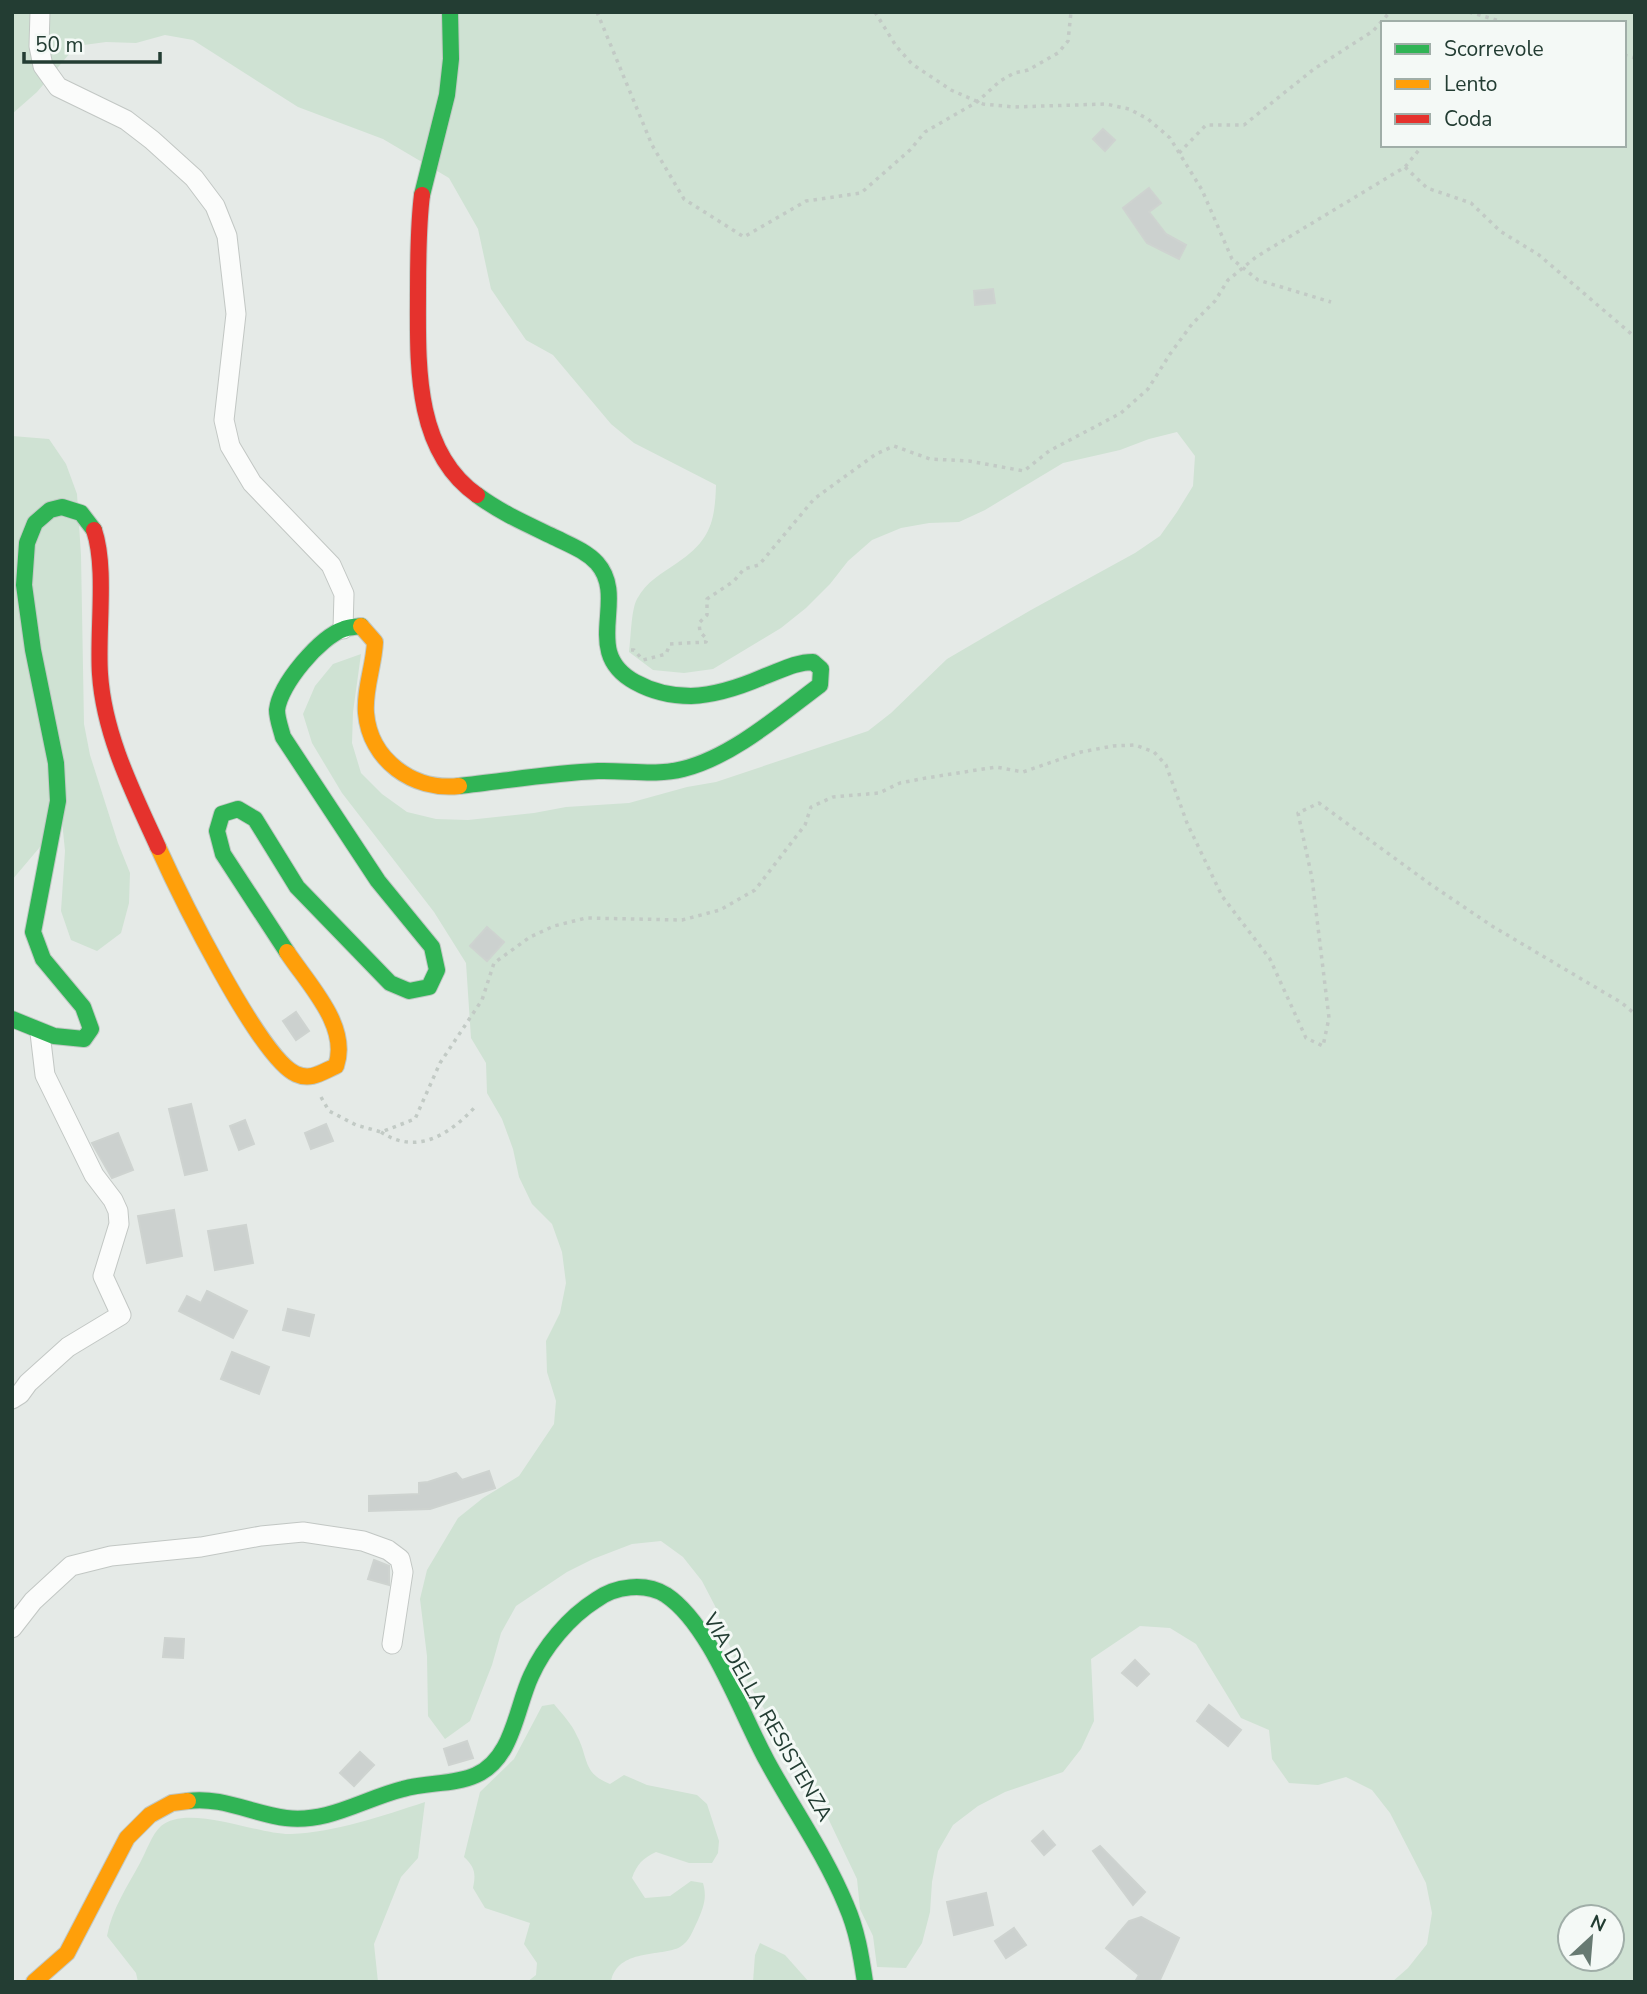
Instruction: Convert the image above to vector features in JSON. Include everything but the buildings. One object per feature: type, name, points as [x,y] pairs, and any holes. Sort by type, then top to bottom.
[{"type":"street","points":[[40,12],[39,46],[43,66],[58,87],[126,120],[194,178],[215,206],[227,236],[236,314],[224,420],[230,446],[252,483],[331,565],[344,594],[343,629]]},
{"type":"street","points":[[12,1018],[40,1033],[70,1039],[84,1040],[91,1029],[83,1007],[43,959],[33,932],[58,801],[56,763],[33,650],[24,585],[27,542],[35,523],[50,510],[62,507],[81,513],[95,531],[99,553],[100,675],[107,718],[129,784],[183,902],[261,1038],[281,1063],[295,1074],[310,1078],[336,1066],[340,1057],[339,1035],[334,1023],[226,860],[218,843],[216,823],[222,814],[238,809],[256,819],[297,887],[390,983],[409,991],[429,987],[437,970],[432,947],[378,881],[283,737],[277,712],[283,689],[293,673],[326,641],[343,629],[361,626],[375,642],[375,660],[366,695],[367,732],[382,757],[397,772],[425,786],[444,788],[597,771],[656,772],[686,768],[720,754],[820,685],[821,669],[813,662],[799,662],[718,692],[686,696],[665,695],[637,685],[620,672],[610,657],[606,634],[608,579],[594,557],[492,505],[462,483],[448,467],[429,428],[422,397],[418,326],[418,227],[423,187],[446,104],[452,45],[450,12]]},
{"type":"street","points":[[12,1399],[68,1347],[121,1315],[103,1276],[119,1224],[118,1211],[94,1175],[45,1075],[40,1033]]},
{"type":"street","points":[[12,1628],[33,1601],[71,1566],[111,1556],[201,1547],[261,1536],[303,1532],[363,1541],[388,1550],[400,1559],[403,1572],[392,1644]]},
{"type":"street","name":"VIA DELLA RESISTENZA","points":[[34,1982],[67,1953],[127,1838],[141,1821],[170,1802],[193,1798],[273,1816],[313,1818],[334,1814],[397,1790],[476,1777],[492,1765],[505,1747],[531,1675],[561,1630],[603,1595],[625,1587],[652,1589],[669,1597],[698,1627],[768,1762],[825,1857],[856,1929],[865,1982]]},
{"type":"path","points":[[597,12],[652,145],[684,199],[744,237],[806,201],[861,193],[910,150],[925,132],[977,102],[1000,81],[1014,73],[1028,70],[1058,53],[1068,41],[1071,12]]},
{"type":"path","points":[[875,12],[896,46],[912,64],[951,90],[977,102],[1014,107],[1106,104],[1129,109],[1148,119],[1170,138],[1202,190],[1232,259],[1258,280],[1331,302]]},
{"type":"path","points":[[1469,12],[1500,21]]},
{"type":"path","points":[[1179,153],[1206,125],[1244,125],[1314,69],[1373,31],[1381,22]]},
{"type":"path","points":[[620,672],[621,651],[634,650],[643,660],[666,654],[670,644],[706,642],[707,639],[700,632],[699,623],[707,615],[707,598],[734,581],[744,569],[759,565],[814,499],[876,454],[894,446],[930,459],[970,461],[1024,471],[1049,451],[1121,413],[1148,389],[1192,324],[1215,301],[1228,280],[1256,257],[1405,167],[1421,147]]},
{"type":"path","points":[[1405,167],[1427,188],[1471,203],[1500,231],[1539,255],[1635,338]]},
{"type":"path","points":[[381,1132],[415,1119],[440,1063],[482,1000],[494,962],[530,937],[554,926],[586,918],[682,920],[720,910],[755,890],[805,825],[811,807],[833,797],[879,793],[900,783],[996,767],[1023,772],[1081,752],[1113,746],[1135,745],[1154,752],[1166,765],[1187,823],[1222,895],[1270,959],[1306,1038],[1323,1046],[1329,1018],[1312,878],[1298,813],[1319,803],[1492,926],[1622,1003],[1635,1014]]},
{"type":"path","points":[[310,1078],[329,1111],[356,1125],[381,1132],[394,1141],[422,1142],[458,1125],[475,1107]]},
{"type":"green space","points":[[12,12],[1635,12],[1635,1982],[1392,1982],[1408,1968],[1427,1944],[1432,1913],[1426,1883],[1390,1813],[1372,1790],[1346,1777],[1318,1785],[1289,1783],[1272,1759],[1269,1730],[1241,1718],[1196,1644],[1170,1628],[1140,1626],[1091,1659],[1094,1721],[1081,1749],[1063,1772],[1005,1792],[978,1806],[953,1825],[938,1851],[930,1912],[922,1943],[906,1968],[877,1967],[873,1936],[860,1909],[857,1879],[817,1795],[736,1663],[715,1606],[702,1581],[683,1557],[661,1541],[632,1544],[593,1559],[567,1572],[516,1606],[501,1633],[492,1665],[470,1721],[445,1739],[428,1716],[427,1656],[420,1599],[427,1570],[458,1518],[483,1498],[519,1476],[554,1424],[556,1401],[547,1372],[546,1341],[560,1313],[566,1283],[562,1252],[552,1224],[532,1204],[519,1177],[513,1149],[502,1119],[487,1093],[486,1063],[471,1038],[466,963],[434,912],[342,793],[312,743],[303,714],[315,686],[333,664],[361,654],[353,712],[352,743],[361,773],[382,794],[407,812],[436,819],[468,820],[566,807],[629,803],[716,782],[868,731],[891,713],[947,659],[1135,553],[1160,536],[1193,486],[1195,456],[1177,432],[1120,450],[1063,463],[985,510],[959,522],[901,528],[872,540],[848,561],[806,608],[781,628],[713,669],[684,673],[653,670],[629,652],[635,604],[650,583],[688,555],[704,538],[712,520],[716,485],[634,443],[611,424],[553,355],[526,340],[491,289],[478,229],[449,178],[383,139],[298,107],[193,40],[165,35],[136,43],[106,42],[76,46],[37,92],[12,114]]},
{"type":"green space","points":[[12,436],[49,439],[66,464],[77,494],[81,555],[84,724],[90,755],[130,873],[129,903],[121,933],[97,951],[71,940],[61,911],[65,851],[62,821],[12,880]]},
{"type":"green space","points":[[554,1704],[575,1732],[590,1770],[601,1780],[610,1784],[624,1775],[647,1785],[697,1795],[707,1804],[719,1841],[718,1853],[712,1863],[689,1863],[656,1852],[638,1865],[632,1878],[645,1898],[670,1896],[691,1881],[703,1883],[703,1906],[693,1931],[683,1945],[631,1959],[615,1971],[611,1982],[527,1982],[536,1975],[537,1963],[524,1944],[530,1923],[485,1908],[473,1888],[472,1868],[464,1857],[480,1792],[514,1759],[542,1706]]},
{"type":"green space","points":[[425,1802],[418,1858],[401,1877],[374,1944],[378,1982],[138,1982],[136,1973],[107,1936],[116,1907],[152,1838],[161,1826],[173,1820],[205,1819],[277,1833],[308,1833],[376,1818]]},
{"type":"green space","points":[[760,1943],[785,1955],[809,1982],[753,1982],[755,1955]]},
{"type":"traffic: fast","points":[[422,195],[447,95],[451,59],[450,12]]},
{"type":"traffic: fast","points":[[459,786],[580,772],[662,772],[683,769],[720,755],[755,733],[820,685],[821,669],[813,662],[800,664],[736,687],[700,695],[669,694],[635,682],[619,670],[610,656],[607,641],[609,593],[606,577],[597,563],[578,549],[505,513],[477,495]]},
{"type":"traffic: fast","points":[[12,1019],[54,1036],[84,1039],[91,1029],[83,1007],[43,959],[33,932],[58,801],[56,763],[33,650],[24,585],[27,543],[35,523],[50,510],[62,507],[81,513],[94,530]]},
{"type":"traffic: fast","points":[[287,952],[223,854],[217,831],[222,814],[238,809],[255,819],[297,887],[390,983],[409,991],[429,987],[437,970],[432,947],[378,881],[283,737],[278,720],[277,710],[285,688],[313,651],[334,634],[346,628],[361,626]]},
{"type":"traffic: fast","points":[[188,1801],[225,1803],[274,1816],[302,1819],[331,1814],[403,1789],[476,1775],[488,1767],[506,1745],[536,1665],[567,1624],[586,1607],[612,1591],[630,1587],[649,1588],[666,1595],[682,1609],[711,1648],[767,1761],[838,1886],[856,1933],[865,1982]]},
{"type":"traffic: slow","points":[[361,626],[375,642],[366,713],[369,730],[376,745],[385,758],[410,777],[442,786],[459,786]]},
{"type":"traffic: slow","points":[[158,847],[220,970],[262,1038],[280,1061],[296,1074],[312,1076],[336,1066],[339,1051],[337,1036],[325,1006],[287,952]]},
{"type":"traffic: slow","points":[[34,1982],[67,1953],[127,1838],[150,1815],[172,1803],[188,1801]]},
{"type":"traffic: jam","points":[[422,195],[418,243],[418,346],[424,402],[430,429],[441,454],[456,476],[477,495]]},
{"type":"traffic: jam","points":[[94,530],[100,563],[100,674],[107,719],[121,763],[158,847]]}]
